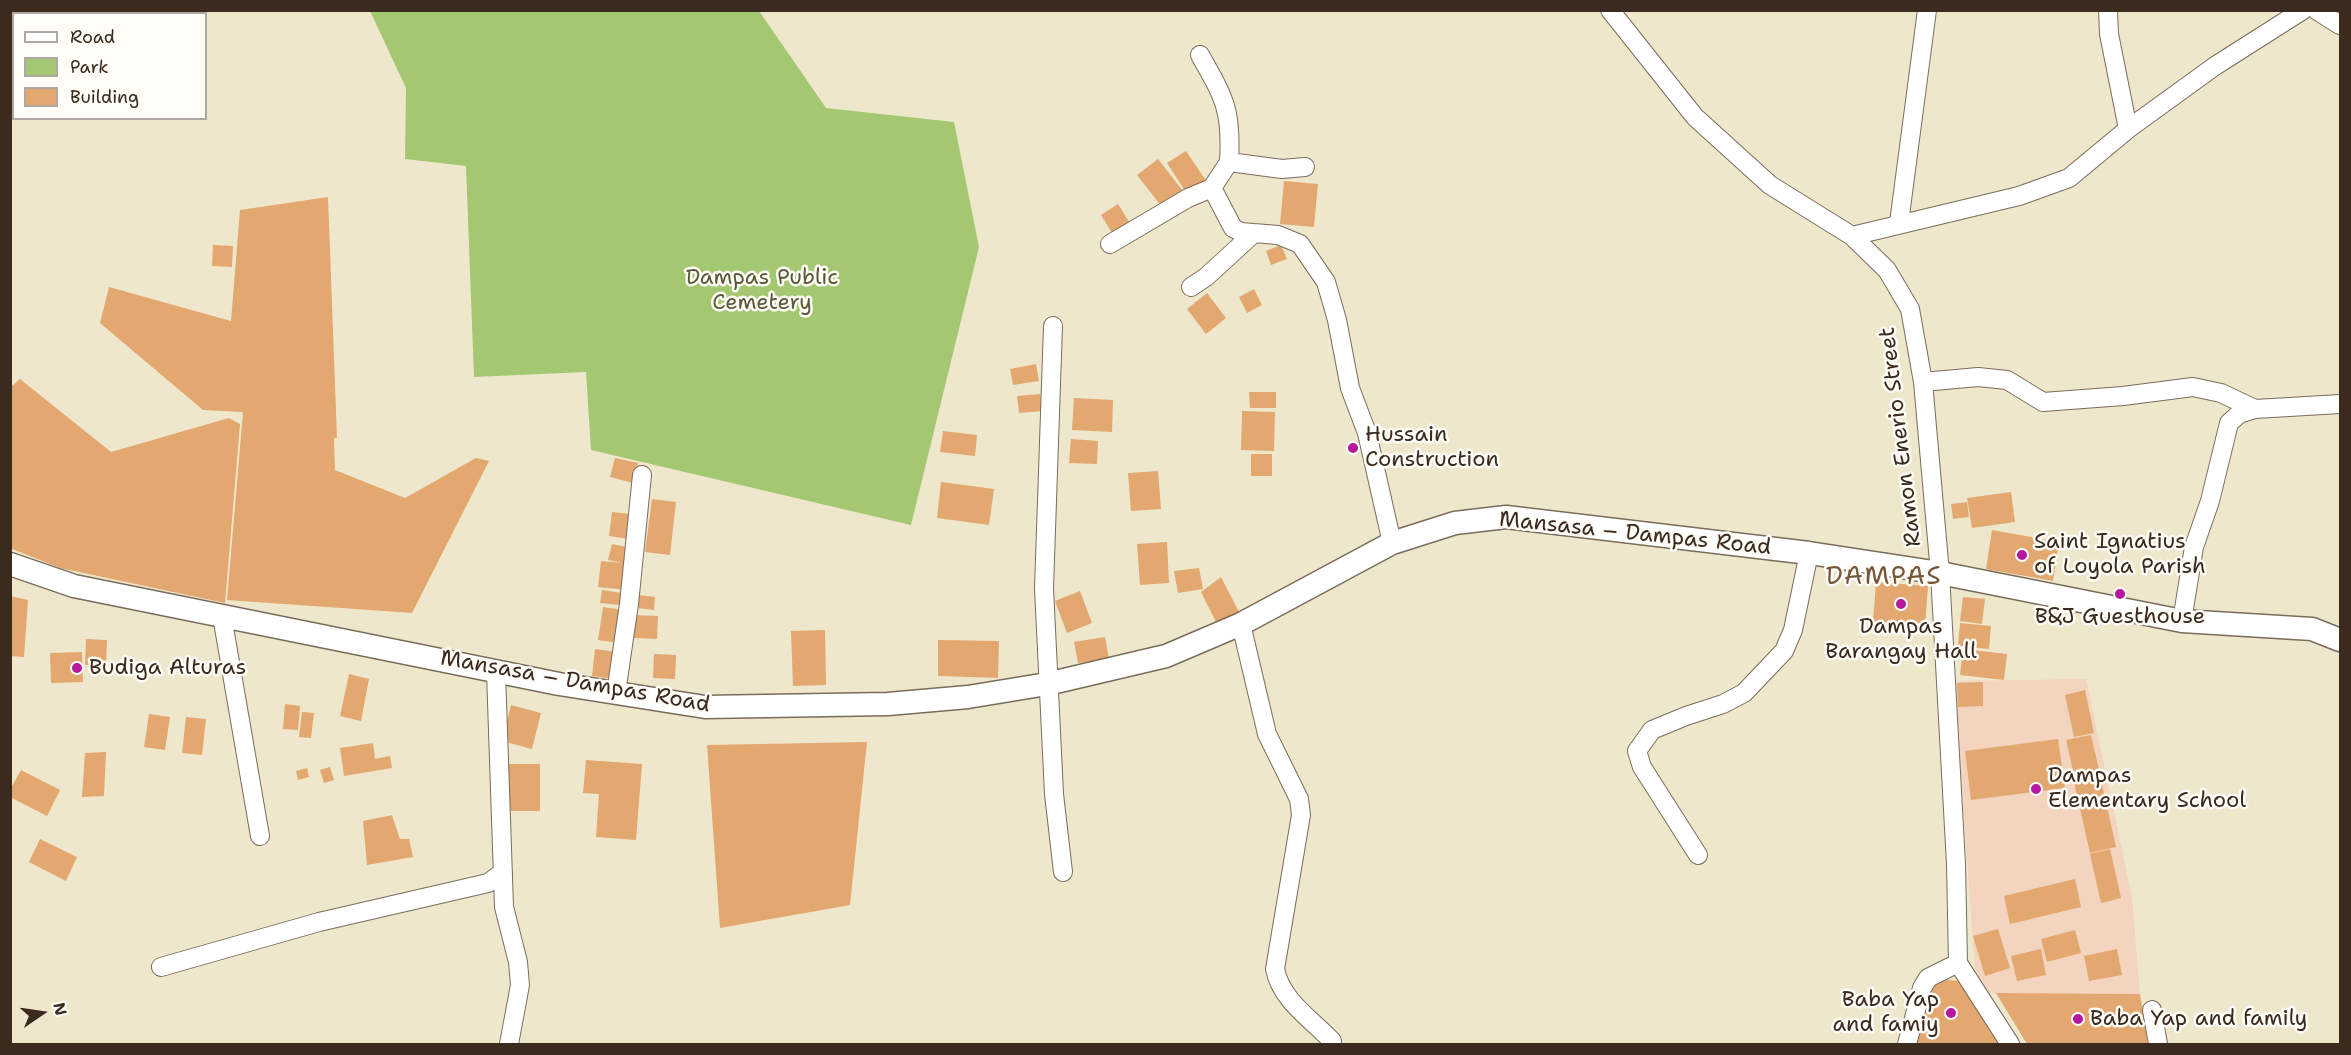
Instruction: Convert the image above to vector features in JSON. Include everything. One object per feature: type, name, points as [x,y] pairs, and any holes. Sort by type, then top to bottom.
[{"type":"main road","name":"Mansasa – Dampas Road","points":[[10,564],[74,586],[496,672],[705,707],[888,704],[968,697],[1047,684],[1166,656],[1241,624],[1392,543],[1455,523],[1506,517],[1809,553],[1940,573],[2182,621],[2312,629],[2340,640]]},
{"type":"street","name":"Ramon Enerio Street","points":[[1610,10],[1695,117],[1770,185],[1852,236],[1887,270],[1910,309],[1923,382],[1940,573],[1956,864],[1958,963]]},
{"type":"street","points":[[1899,224],[1927,10]]},
{"type":"street","points":[[2108,10],[2109,34],[2128,129]]},
{"type":"street","points":[[1852,236],[2019,196],[2069,178],[2128,129],[2215,66],[2303,10]]},
{"type":"street","points":[[2316,10],[2340,25]]},
{"type":"street","points":[[1110,244],[1188,198],[1212,188],[1229,162],[1229,112],[1221,91],[1200,56]]},
{"type":"street","points":[[1229,162],[1282,169],[1305,167]]},
{"type":"street","points":[[1212,188],[1233,228],[1241,232],[1278,235],[1300,244],[1326,282],[1337,320],[1350,387],[1367,433],[1392,543]]},
{"type":"street","points":[[1191,287],[1254,233]]},
{"type":"street","points":[[1053,326],[1044,588],[1054,794],[1063,873]]},
{"type":"street","points":[[1923,382],[1978,377],[2007,380],[2043,402],[2123,396],[2193,387],[2221,393],[2255,409]]},
{"type":"street","points":[[2182,621],[2194,547],[2210,501],[2229,423],[2239,414],[2255,409],[2340,404]]},
{"type":"street","points":[[616,693],[629,604],[642,475]]},
{"type":"street","points":[[1698,855],[1642,767],[1637,751],[1652,730],[1723,704],[1744,693],[1784,651],[1793,630],[1809,553]]},
{"type":"street","points":[[222,616],[260,836]]},
{"type":"street","points":[[1241,624],[1268,734],[1299,800],[1301,815],[1275,969],[1277,981],[1287,998],[1332,1041],[1332,1044]]},
{"type":"street","points":[[496,672],[504,907],[518,962],[520,985],[509,1044]]},
{"type":"street","points":[[161,967],[319,922],[488,883],[503,872]]},
{"type":"street","points":[[1907,1044],[1922,988],[1928,978],[1958,963],[2010,1044]]},
{"type":"street","points":[[2152,1010],[2158,1044]]},
{"type":"shaded area","name":"Dampas Elementary School","points":[[2086,679],[2132,897],[2140,994],[1989,993],[1975,969],[1954,681]]},
{"type":"green space","name":"Dampas Public Cemetery","points":[[370,11],[759,11],[826,108],[954,122],[979,247],[911,525],[591,450],[586,372],[474,377],[466,166],[405,159],[406,88]]},
{"type":"building","points":[[1186,151],[1207,182],[1187,194],[1167,163]]},
{"type":"building","points":[[1158,159],[1183,191],[1162,207],[1137,175]]},
{"type":"building","points":[[1284,181],[1318,184],[1314,227],[1280,224]]},
{"type":"building","points":[[328,197],[337,438],[334,438],[335,470],[405,498],[476,458],[489,461],[412,613],[227,600],[243,412],[203,410],[100,323],[109,287],[231,321],[240,210]]},
{"type":"building","points":[[1118,204],[1131,225],[1114,236],[1101,215]]},
{"type":"building","points":[[213,245],[233,246],[232,267],[212,266]]},
{"type":"building","points":[[1281,245],[1287,259],[1271,265],[1266,251]]},
{"type":"building","points":[[1254,289],[1262,305],[1247,313],[1239,297]]},
{"type":"building","points":[[1207,293],[1226,318],[1206,334],[1187,309]]},
{"type":"building","points":[[1036,364],[1039,381],[1013,385],[1010,369]]},
{"type":"building","points":[[20,379],[111,452],[229,418],[240,424],[225,603],[60,568],[10,548],[10,388]]},
{"type":"building","points":[[1249,392],[1276,392],[1276,408],[1250,408]]},
{"type":"building","points":[[1040,394],[1042,411],[1019,413],[1017,396]]},
{"type":"building","points":[[1074,398],[1113,400],[1112,432],[1072,430]]},
{"type":"building","points":[[1242,411],[1275,412],[1274,451],[1241,450]]},
{"type":"building","points":[[943,431],[977,435],[975,456],[940,452]]},
{"type":"building","points":[[1071,439],[1098,441],[1097,464],[1069,463]]},
{"type":"building","points":[[1251,454],[1272,454],[1272,476],[1251,476]]},
{"type":"building","points":[[615,458],[638,463],[633,483],[610,477]]},
{"type":"building","points":[[1158,471],[1161,509],[1131,511],[1128,473]]},
{"type":"building","points":[[941,482],[994,489],[989,525],[937,518]]},
{"type":"building","points":[[2011,492],[2015,522],[1972,528],[1967,498]]},
{"type":"building","points":[[652,499],[676,502],[670,555],[645,552]]},
{"type":"building","points":[[1967,502],[1969,517],[1953,519],[1951,504]]},
{"type":"building","points":[[612,512],[631,514],[628,539],[609,536]]},
{"type":"building","name":"Saint Ignatius of Loyola Parish","points":[[1992,530],[2059,542],[2053,581],[1986,569]]},
{"type":"building","points":[[1167,542],[1169,583],[1140,585],[1137,544]]},
{"type":"building","points":[[612,544],[631,548],[627,590],[598,587],[601,561],[622,563],[608,560]]},
{"type":"building","points":[[1199,568],[1203,589],[1178,593],[1174,571]]},
{"type":"building","points":[[1221,577],[1239,612],[1217,624],[1201,592]]},
{"type":"building","name":"Dampas Barangay Hall","points":[[1876,582],[1928,586],[1925,626],[1873,622]]},
{"type":"building","points":[[602,590],[622,593],[620,605],[600,603]]},
{"type":"building","points":[[1080,591],[1092,623],[1067,633],[1055,601]]},
{"type":"building","points":[[638,595],[655,597],[654,610],[637,608]]},
{"type":"building","points":[[10,596],[28,600],[24,657],[10,656]]},
{"type":"building","points":[[1963,597],[1985,599],[1982,624],[1960,621]]},
{"type":"building","points":[[603,607],[623,610],[619,643],[598,640]]},
{"type":"building","points":[[635,615],[658,616],[657,639],[634,638]]},
{"type":"building","points":[[1960,623],[1991,626],[1989,649],[1958,646]]},
{"type":"building","points":[[825,630],[826,685],[793,686],[791,631]]},
{"type":"building","points":[[1105,637],[1109,659],[1078,663],[1074,642]]},
{"type":"building","points":[[86,639],[107,640],[106,665],[85,665]]},
{"type":"building","points":[[938,640],[999,641],[998,678],[938,676]]},
{"type":"building","points":[[595,649],[617,652],[614,679],[592,676]]},
{"type":"building","points":[[1963,649],[2007,654],[2004,680],[1960,675]]},
{"type":"building","points":[[82,652],[83,682],[51,683],[50,653]]},
{"type":"building","points":[[654,654],[676,655],[675,679],[653,678]]},
{"type":"building","points":[[349,674],[369,679],[361,721],[340,716]]},
{"type":"building","points":[[1983,682],[1983,706],[1958,707],[1957,683]]},
{"type":"building","points":[[2085,690],[2094,733],[2074,737],[2065,695]]},
{"type":"building","points":[[285,704],[300,706],[298,730],[283,729]]},
{"type":"building","points":[[511,705],[541,713],[532,749],[502,741]]},
{"type":"building","points":[[302,712],[314,713],[311,738],[299,737]]},
{"type":"building","points":[[149,714],[170,717],[165,750],[144,747]]},
{"type":"building","points":[[186,717],[206,719],[202,755],[182,753]]},
{"type":"building","points":[[2091,735],[2100,774],[2075,779],[2066,740]]},
{"type":"building","points":[[2058,739],[2065,788],[1971,800],[1965,751]]},
{"type":"building","points":[[867,742],[850,905],[720,928],[707,745]]},
{"type":"building","points":[[373,743],[375,759],[390,756],[392,768],[344,776],[340,748]]},
{"type":"building","points":[[106,752],[104,796],[82,797],[85,753]]},
{"type":"building","points":[[586,760],[642,764],[636,840],[596,837],[599,794],[583,793]]},
{"type":"building","points":[[508,764],[540,764],[540,811],[508,811]]},
{"type":"building","points":[[330,767],[334,780],[324,783],[320,770]]},
{"type":"building","points":[[307,768],[309,777],[298,780],[296,771]]},
{"type":"building","points":[[21,770],[60,790],[47,816],[10,797],[10,790]]},
{"type":"building","points":[[2100,776],[2116,847],[2090,853],[2074,782]]},
{"type":"building","points":[[392,815],[400,839],[409,839],[413,857],[367,865],[363,821]]},
{"type":"building","points":[[40,839],[77,857],[66,881],[29,862]]},
{"type":"building","points":[[2110,849],[2121,898],[2101,903],[2090,854]]},
{"type":"building","points":[[2075,879],[2081,907],[2010,924],[2004,896]]},
{"type":"building","points":[[1998,929],[2010,968],[1985,976],[1973,936]]},
{"type":"building","points":[[2075,930],[2081,953],[2047,962],[2041,939]]},
{"type":"building","points":[[2041,949],[2046,975],[2017,981],[2011,956]]},
{"type":"building","points":[[2117,949],[2122,975],[2089,981],[2084,956]]},
{"type":"building","name":"Baba Yap and famiy","points":[[1928,978],[1959,981],[2002,1044],[1916,1044]]},
{"type":"building","name":"Baba Yap and family","points":[[1996,993],[2140,994],[2148,1044],[2027,1044]]},
{"type":"place","name":"Hussain Construction","points":[[1353,448]]},
{"type":"place","name":"Saint Ignatius of Loyola Parish","points":[[2022,555]]},
{"type":"place","name":"B&J Guesthouse","points":[[2120,594]]},
{"type":"place","name":"Dampas Barangay Hall","points":[[1901,604]]},
{"type":"place","name":"Budiga Alturas","points":[[77,668]]},
{"type":"place","name":"Dampas Elementary School","points":[[2036,789]]},
{"type":"place","name":"Baba Yap and famiy","points":[[1951,1013]]},
{"type":"place","name":"Baba Yap and family","points":[[2078,1019]]},
{"type":"district","name":"DAMPAS","points":[[1884,577]]}]
